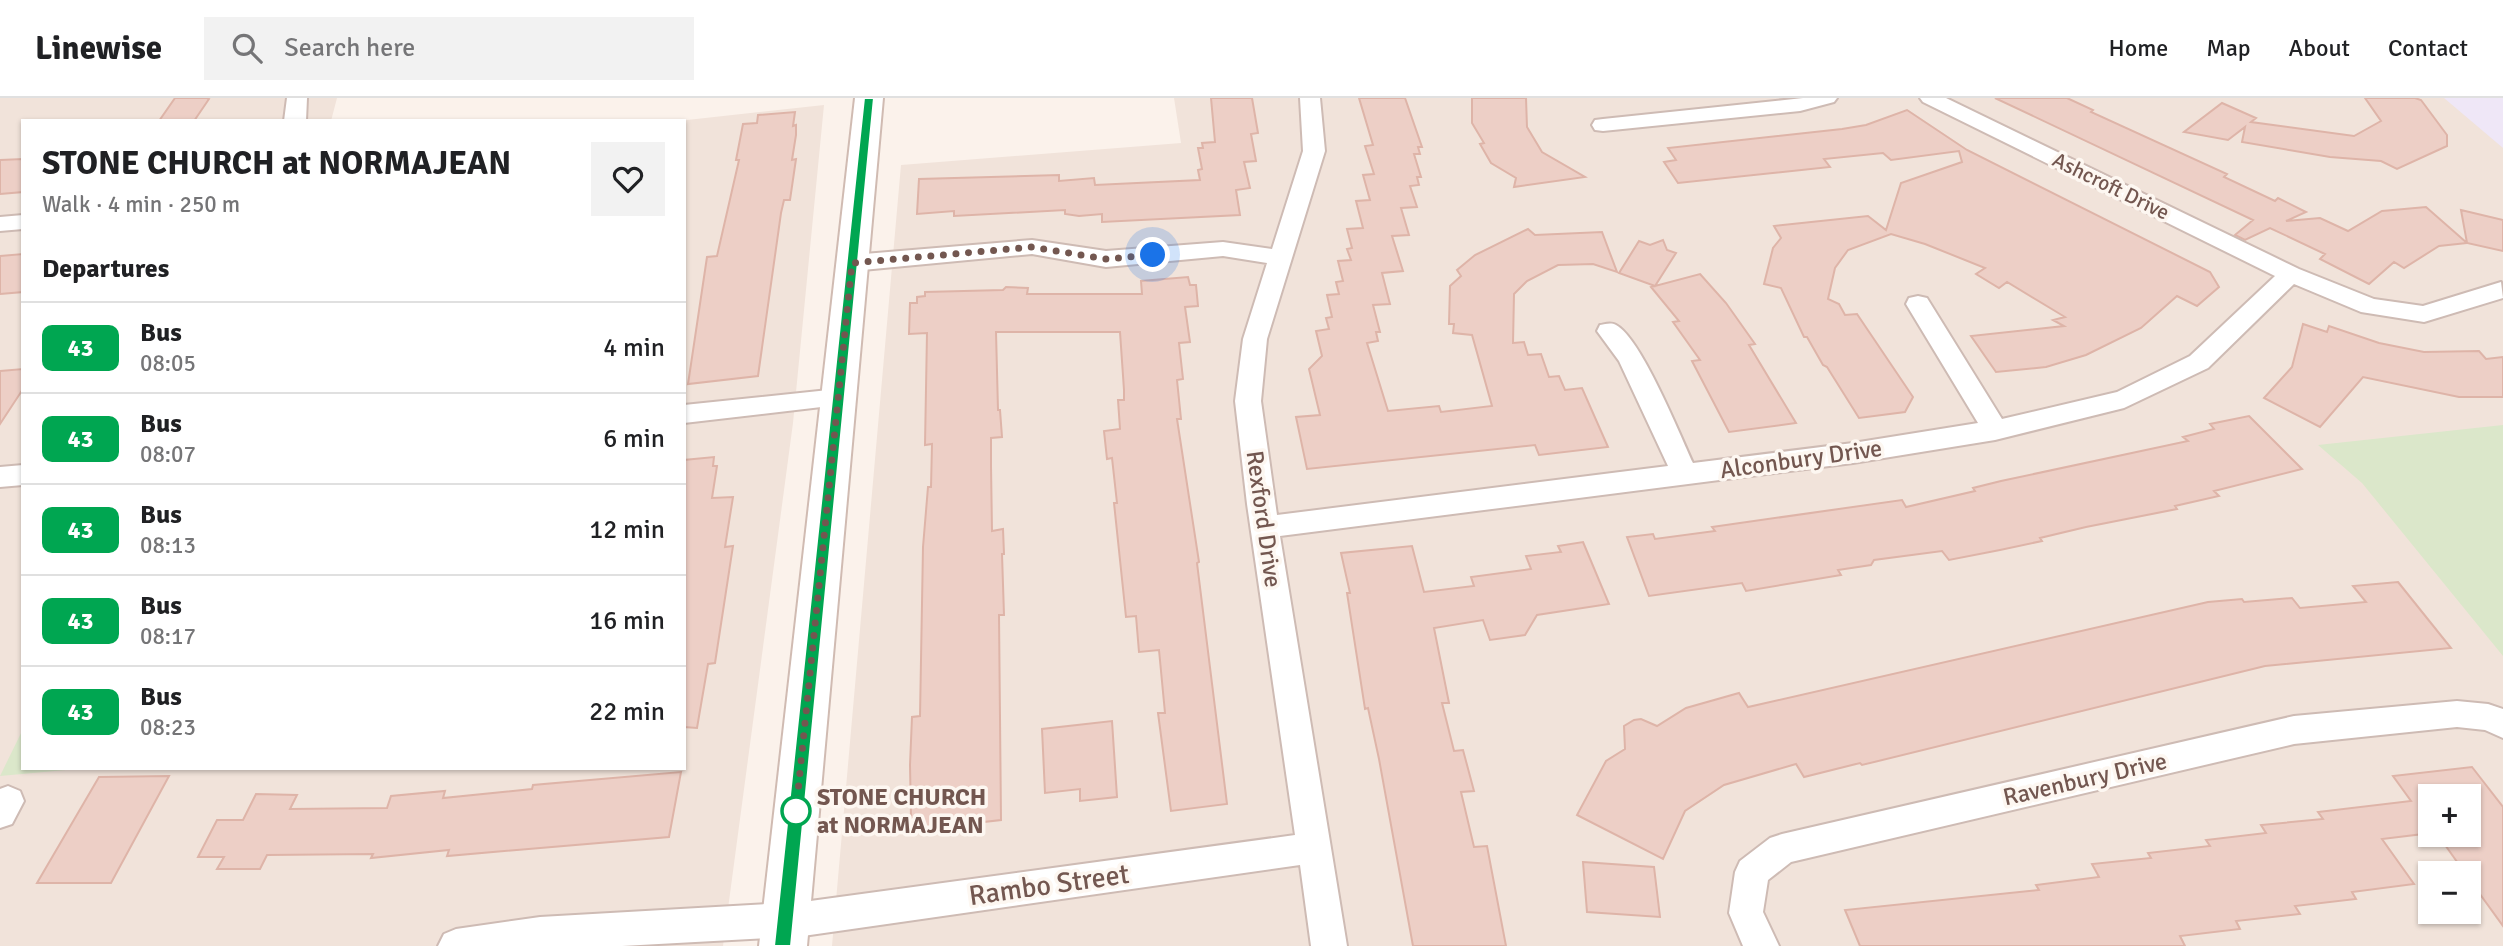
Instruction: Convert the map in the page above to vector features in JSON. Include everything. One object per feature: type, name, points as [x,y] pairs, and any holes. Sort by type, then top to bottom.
[{"type":"main road","points":[[784,933],[869,98]]},
{"type":"street","points":[[295,119],[297,98]]},
{"type":"street","name":"Rexford Drive","points":[[1310,98],[1314,151],[1255,339],[1248,401],[1329,946]]},
{"type":"street","points":[[1603,124],[1800,105],[1827,98]]},
{"type":"street","name":"Ashcroft Drive","points":[[1930,98],[2291,274],[2370,306],[2424,314],[2501,290]]},
{"type":"street","points":[[0,224],[21,222]]},
{"type":"street","points":[[852,263],[1032,247],[1106,259],[1223,249],[1281,258]]},
{"type":"street","name":"Alconbury Drive","points":[[1265,527],[1853,453],[1995,430],[2124,399],[2199,362],[2291,274]]},
{"type":"street","points":[[1919,304],[1995,430]]},
{"type":"street","points":[[1609,331],[1630,358],[1685,474]]},
{"type":"street","points":[[686,414],[838,398]]},
{"type":"street","points":[[0,477],[21,475]]},
{"type":"street","name":"Ravenbury Drive","points":[[1761,946],[1746,913],[1752,872],[1782,849],[2294,730],[2457,714],[2488,717],[2503,724]]},
{"type":"street","name":"Rambo Street","points":[[456,946],[540,934],[784,933],[1313,848]]},
{"type":"shaded area","points":[[0,98],[337,98],[332,119],[21,119],[21,770],[686,770],[686,120],[824,105],[793,423],[723,946],[0,946]]},
{"type":"shaded area","points":[[1174,98],[2503,98],[2503,946],[832,946],[901,165],[1181,143]]},
{"type":"shaded area","points":[[2444,98],[2503,98],[2503,148]]},
{"type":"green space","points":[[2503,425],[2503,656],[2362,483],[2318,445]]},
{"type":"green space","points":[[21,733],[21,770],[66,770],[0,776]]},
{"type":"building","points":[[175,98],[209,99],[195,119],[160,119]]},
{"type":"building","points":[[1211,98],[1252,98],[1258,133],[1251,134],[1256,161],[1244,162],[1250,188],[1236,190],[1240,215],[1102,222],[1102,214],[1079,216],[1065,214],[1065,210],[954,216],[954,211],[917,214],[919,179],[1059,175],[1059,181],[1094,178],[1095,185],[1200,180],[1198,170],[1202,169],[1198,148],[1203,148],[1202,143],[1215,142]]},
{"type":"building","points":[[1359,98],[1405,98],[1422,147],[1418,147],[1420,154],[1414,154],[1421,177],[1417,177],[1419,185],[1410,186],[1417,207],[1401,208],[1409,235],[1392,236],[1403,271],[1382,273],[1390,304],[1373,305],[1380,332],[1376,332],[1378,341],[1367,343],[1388,411],[1439,406],[1441,412],[1492,406],[1472,335],[1453,333],[1454,324],[1449,324],[1450,286],[1461,276],[1457,270],[1475,255],[1528,229],[1535,235],[1602,232],[1617,272],[1593,264],[1558,265],[1527,281],[1514,294],[1513,343],[1524,342],[1528,355],[1541,354],[1549,377],[1559,376],[1565,390],[1582,388],[1608,447],[1539,455],[1535,445],[1307,469],[1296,417],[1320,415],[1309,369],[1322,356],[1316,331],[1329,329],[1326,318],[1332,317],[1327,295],[1339,294],[1336,282],[1343,281],[1338,261],[1351,260],[1347,249],[1352,248],[1347,229],[1363,228],[1356,201],[1370,200],[1363,175],[1374,174],[1365,146],[1373,145]]},
{"type":"building","points":[[1472,98],[1526,98],[1527,127],[1542,152],[1585,177],[1514,187],[1516,178],[1491,163],[1480,144],[1484,143],[1472,123]]},
{"type":"building","points":[[1995,98],[2067,98],[2093,110],[2091,112],[2227,174],[2224,177],[2306,212],[2286,221],[2320,218],[2348,231],[2382,211],[2426,207],[2467,243],[2439,246],[2404,268],[2394,262],[2369,284],[2320,259],[2325,254],[2270,228],[2245,240],[2235,235],[2253,220]]},
{"type":"building","points":[[2365,98],[2421,100],[2447,135],[2447,146],[2397,169],[2381,161],[2330,157],[2242,142],[2245,127],[2228,140],[2184,132],[2222,103],[2256,118],[2251,122],[2354,136],[2381,121]]},
{"type":"building","points":[[1907,110],[1967,150],[2210,272],[2219,287],[2197,306],[2177,296],[2141,328],[2086,355],[2046,367],[1996,372],[1971,336],[2064,326],[2053,320],[2065,317],[2007,282],[1999,288],[1976,274],[1985,268],[1925,244],[1891,234],[1848,250],[1835,268],[1828,299],[1839,304],[1845,315],[1857,314],[1913,397],[1905,412],[1859,418],[1807,337],[1804,337],[1781,288],[1764,284],[1773,248],[1781,238],[1774,226],[1868,216],[1886,230],[1901,183],[1962,162],[1959,151],[1891,160],[1883,153],[1824,159],[1830,167],[1678,183],[1664,162],[1676,160],[1668,148],[1842,129],[1866,125]]},
{"type":"building","points":[[795,112],[793,126],[796,125],[796,135],[792,160],[796,159],[790,200],[784,200],[781,213],[758,376],[688,384],[707,257],[717,256],[739,160],[736,160],[743,124],[757,123],[758,115]]},
{"type":"building","points":[[21,159],[21,192],[0,194],[0,160]]},
{"type":"building","points":[[2461,210],[2503,220],[2503,251],[2467,243]]},
{"type":"building","points":[[1663,240],[1667,250],[1676,253],[1655,286],[1619,273],[1639,241],[1650,245]]},
{"type":"building","points":[[21,254],[21,292],[0,294],[0,256]]},
{"type":"building","points":[[1700,274],[1726,303],[1755,344],[1749,345],[1796,423],[1729,432],[1692,361],[1700,360],[1673,322],[1679,321],[1651,287]]},
{"type":"building","points":[[1188,277],[1190,285],[1196,285],[1198,306],[1185,307],[1190,342],[1179,343],[1183,379],[1177,380],[1181,419],[1177,419],[1199,562],[1197,563],[1227,804],[1171,811],[1158,713],[1165,713],[1159,650],[1139,652],[1136,616],[1126,617],[1112,458],[1107,459],[1104,431],[1120,429],[1118,400],[1124,400],[1124,390],[1120,332],[996,332],[998,410],[1002,437],[991,438],[991,466],[992,531],[1003,529],[1004,554],[1004,615],[999,615],[1001,820],[966,824],[963,828],[926,829],[911,817],[910,765],[912,717],[920,716],[923,547],[928,487],[931,487],[932,444],[925,445],[927,333],[909,334],[910,303],[917,303],[917,297],[925,296],[925,292],[1003,290],[1006,287],[1028,288],[1027,294],[1142,294],[1141,281]]},
{"type":"building","points":[[2303,324],[2327,332],[2329,326],[2379,343],[2424,352],[2479,351],[2486,359],[2503,357],[2503,397],[2459,397],[2363,377],[2320,427],[2264,398],[2292,367]]},
{"type":"building","points":[[21,369],[21,392],[0,424],[0,371]]},
{"type":"building","points":[[2249,416],[2302,469],[2214,491],[2219,496],[2175,506],[2177,509],[2086,527],[2040,538],[2042,541],[1949,560],[1942,551],[1874,560],[1871,565],[1838,570],[1841,575],[1746,591],[1742,583],[1649,596],[1627,537],[1653,534],[1655,539],[1715,531],[1712,527],[1902,500],[1906,507],[1975,491],[1973,488],[2001,481],[2188,441],[2183,437],[2214,429],[2210,424]]},
{"type":"building","points":[[714,457],[713,466],[717,466],[712,498],[733,497],[725,547],[733,546],[715,663],[708,664],[697,728],[686,727],[686,460]]},
{"type":"building","points":[[1583,542],[1609,604],[1537,615],[1525,635],[1490,640],[1483,620],[1434,628],[1449,703],[1442,703],[1454,751],[1463,750],[1474,791],[1461,792],[1474,847],[1487,846],[1506,946],[1413,946],[1379,759],[1368,708],[1365,709],[1347,593],[1350,593],[1341,553],[1412,546],[1424,592],[1474,586],[1471,577],[1531,569],[1526,556],[1561,552],[1558,546]]},
{"type":"building","points":[[2398,582],[2451,648],[2265,666],[1862,765],[1860,763],[1804,777],[1796,764],[1724,785],[1685,811],[1663,859],[1577,815],[1606,761],[1625,749],[1624,726],[1634,720],[1641,719],[1657,726],[1686,708],[1739,693],[1748,707],[2208,602],[2292,598],[2300,608],[2366,602],[2353,586]]},
{"type":"building","points":[[1112,721],[1117,797],[1080,801],[1080,789],[1045,793],[1042,729]]},
{"type":"building","points":[[2472,767],[2503,807],[2503,926],[2481,896],[2481,861],[2456,861],[2447,847],[2481,847],[2481,784],[2418,784],[2418,835],[2382,839],[2414,884],[2352,892],[2356,899],[2295,906],[2300,914],[2236,921],[2240,929],[2180,936],[2185,946],[1860,946],[1845,910],[2039,890],[2036,885],[2099,877],[2092,864],[2151,858],[2148,853],[2210,846],[2206,840],[2266,833],[2261,825],[2323,819],[2318,812],[2411,801],[2393,776]]},
{"type":"building","points":[[681,772],[669,837],[447,856],[449,850],[371,858],[373,854],[267,855],[260,869],[217,869],[224,857],[198,857],[217,820],[243,820],[256,794],[297,795],[290,809],[387,808],[391,796],[445,791],[443,798],[532,789],[533,785]]},
{"type":"building","points":[[169,776],[111,883],[37,883],[99,777]]},
{"type":"building","points":[[1583,862],[1654,867],[1660,917],[1587,912]]},
{"type":"bus line","name":"43","points":[[783,946],[869,98]]},
{"type":"place","name":"STONE CHURCH at NORMAJEAN","points":[[796,811]]},
{"type":"route","points":[[796,811],[852,263],[1032,247],[1106,259],[1153,255]]}]
